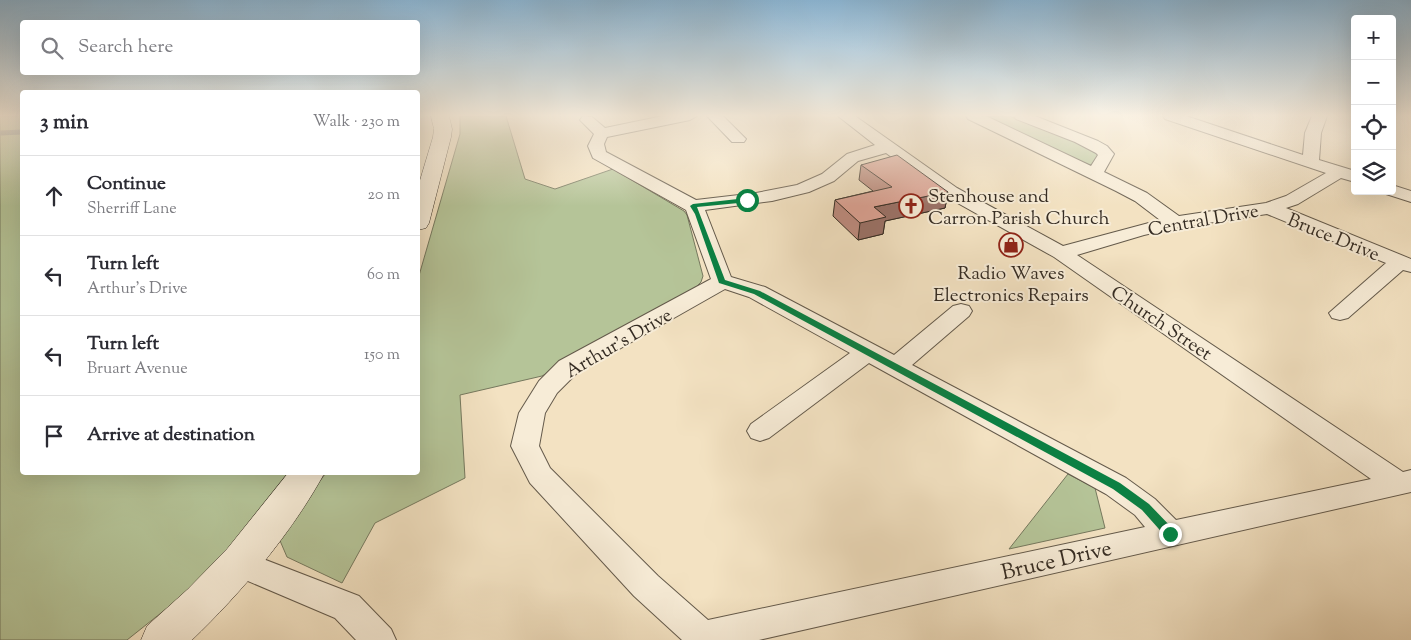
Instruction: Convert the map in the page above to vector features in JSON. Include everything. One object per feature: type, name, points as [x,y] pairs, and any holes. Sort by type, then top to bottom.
[{"type":"street","points":[[420,216],[440,146]]},
{"type":"street","points":[[596,146],[599,155],[693,206],[698,214],[722,281],[757,292],[1116,486],[1146,507],[1170,534]]},
{"type":"street","name":"Church Street","points":[[885,146],[952,192],[1061,254],[1406,483]]},
{"type":"street","points":[[1036,146],[1141,197],[1175,222]]},
{"type":"street","points":[[1091,172],[1099,168],[1106,154],[1105,151],[1097,146]]},
{"type":"street","points":[[1260,146],[1347,175]]},
{"type":"street","points":[[1312,146],[1312,163]]},
{"type":"street","points":[[693,206],[774,196],[817,183],[832,176],[849,159],[864,152],[888,148]]},
{"type":"street","name":"Central Drive","points":[[1061,254],[1139,230],[1175,222],[1269,208],[1292,200],[1347,175]]},
{"type":"street","points":[[1396,191],[1411,196]]},
{"type":"street","name":"Bruce Drive","points":[[1269,208],[1405,264]]},
{"type":"street","name":"Bruce Drive","points":[[1340,313],[1405,264]]},
{"type":"street","name":"Arthur's Drive","points":[[701,639],[686,620],[646,586],[540,475],[525,446],[532,414],[548,387],[568,367],[708,291],[722,281]]},
{"type":"street","points":[[895,367],[961,311]]},
{"type":"street","points":[[760,431],[867,352]]},
{"type":"street","points":[[162,640],[189,617],[240,563],[306,475]]},
{"type":"street","name":"Bruce Drive","points":[[701,639],[1406,483]]},
{"type":"street","points":[[240,563],[347,607],[379,640]]},
{"type":"green space","points":[[0,146],[20,146],[20,475],[288,475],[215,570],[127,640],[0,640]]},
{"type":"green space","points":[[457,146],[515,146],[525,179],[555,189],[613,169],[684,211],[687,215],[703,276],[701,282],[696,287],[542,376],[460,395],[465,478],[375,523],[342,583],[287,557],[278,536],[324,475],[420,475],[420,272]]},
{"type":"green space","points":[[1046,146],[1085,146],[1100,153],[1094,165],[1089,165]]},
{"type":"green space","points":[[1068,474],[1095,488],[1105,528],[1009,549]]},
{"type":"building","points":[[897,155],[948,192],[874,207],[886,217],[860,223],[835,200],[892,187],[861,165]]},
{"type":"place","name":"Stenhouse and Carron Parish Church","points":[[911,206]]},
{"type":"place","name":"Radio Waves Electronics Repairs","points":[[1011,245]]},
{"type":"route","points":[[747,200],[693,206],[698,214],[722,281],[757,292],[1116,486],[1146,507],[1170,534]]}]
